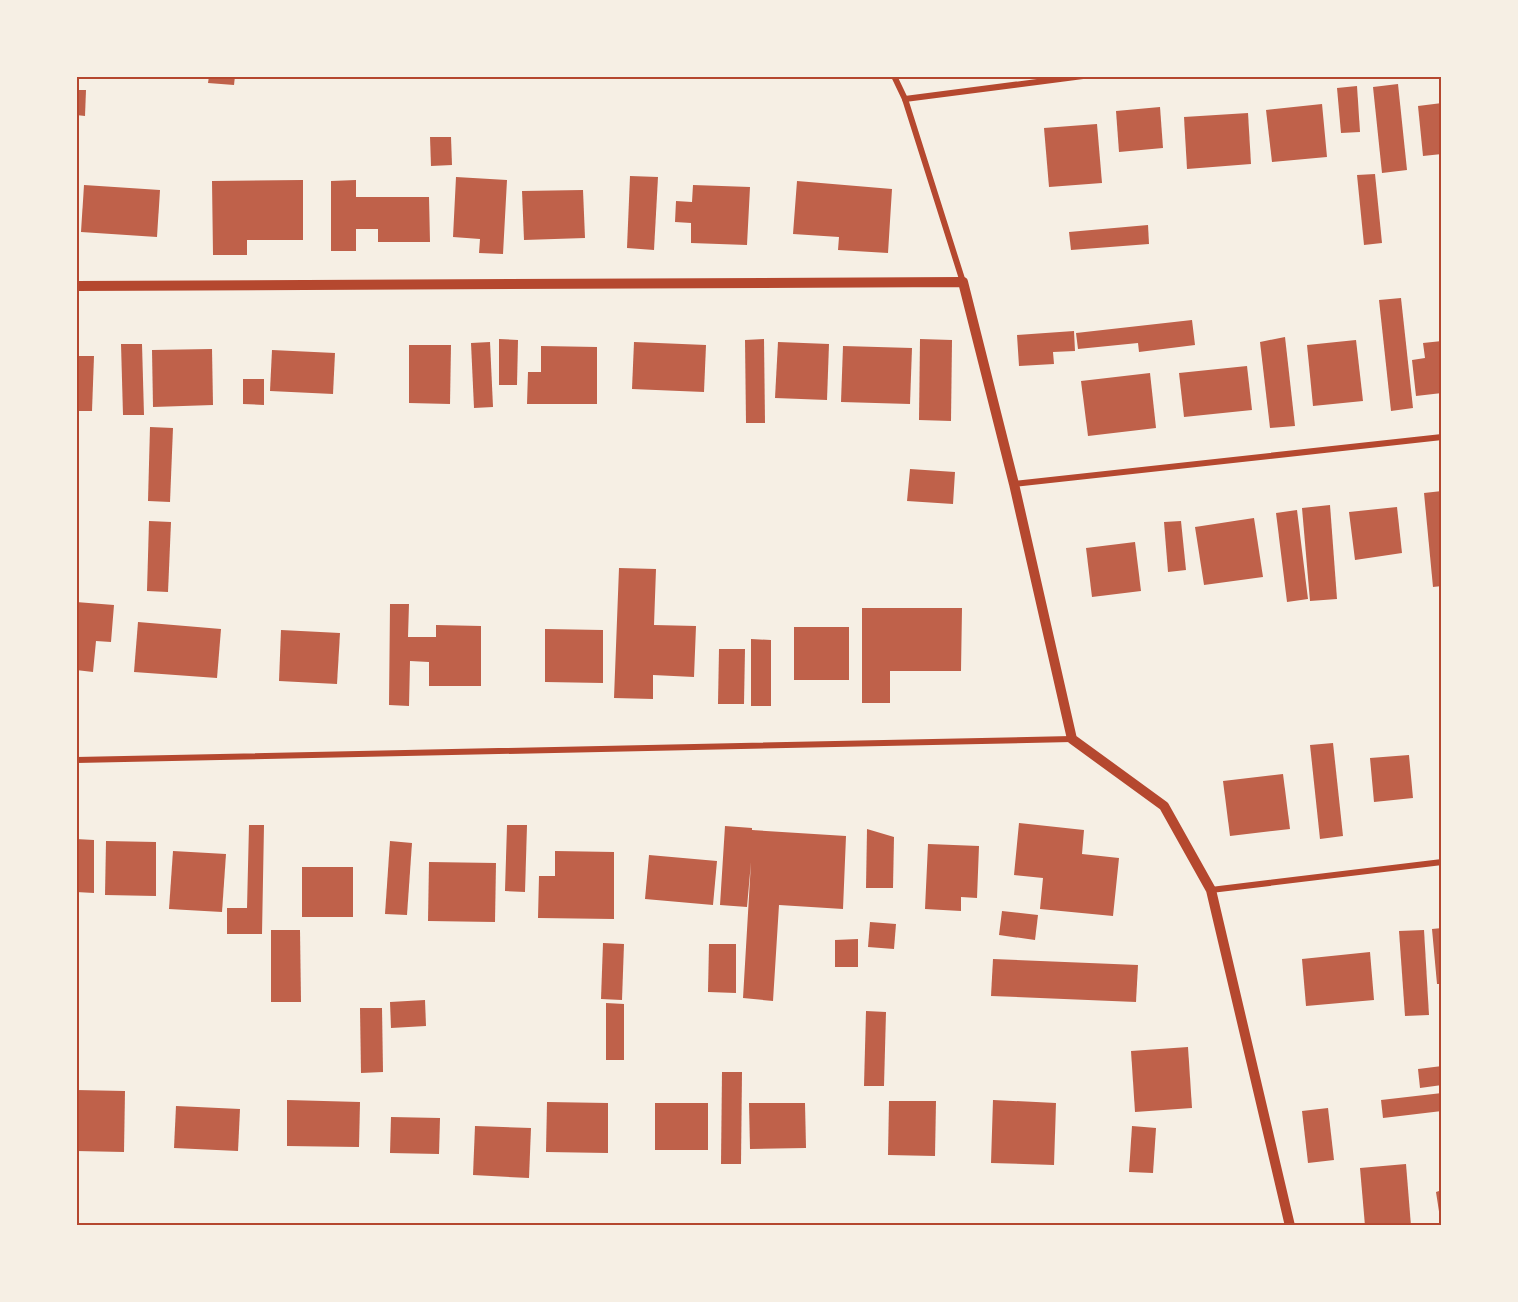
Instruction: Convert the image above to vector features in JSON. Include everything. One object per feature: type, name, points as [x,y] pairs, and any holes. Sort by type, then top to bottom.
[{"type":"street","points":[[894,76],[905,99],[963,282],[1014,484],[1072,739]]},
{"type":"street","points":[[905,99],[1083,76]]},
{"type":"street","points":[[76,286],[963,282]]},
{"type":"street","points":[[1014,484],[1442,437]]},
{"type":"street","points":[[76,760],[1072,739],[1164,806],[1211,890],[1290,1226]]},
{"type":"street","points":[[1211,890],[1442,862]]},
{"type":"building","points":[[209,76],[235,76],[234,85],[208,83]]},
{"type":"building","points":[[1398,84],[1407,170],[1382,173],[1373,87]]},
{"type":"building","points":[[1357,86],[1360,132],[1341,133],[1337,88]]},
{"type":"building","points":[[76,90],[86,90],[85,116],[76,115]]},
{"type":"building","points":[[1442,103],[1442,154],[1423,156],[1418,106]]},
{"type":"building","points":[[1322,104],[1327,157],[1272,162],[1266,110]]},
{"type":"building","points":[[1160,107],[1163,148],[1119,152],[1116,111]]},
{"type":"building","points":[[1248,113],[1251,164],[1187,169],[1184,117]]},
{"type":"building","points":[[1097,124],[1102,183],[1049,187],[1044,128]]},
{"type":"building","points":[[430,137],[451,137],[452,165],[431,166]]},
{"type":"building","points":[[1375,174],[1382,243],[1364,245],[1357,175]]},
{"type":"building","points":[[630,176],[658,177],[654,250],[627,248]]},
{"type":"building","points":[[456,177],[507,180],[503,254],[479,253],[480,239],[453,237]]},
{"type":"building","points":[[303,180],[303,240],[247,240],[247,255],[213,255],[212,181]]},
{"type":"building","points":[[356,180],[356,197],[429,197],[430,242],[378,242],[378,229],[356,229],[356,251],[331,251],[331,181]]},
{"type":"building","points":[[797,181],[892,189],[888,253],[838,250],[839,237],[793,234]]},
{"type":"building","points":[[84,185],[160,190],[157,237],[81,232]]},
{"type":"building","points":[[693,185],[750,187],[747,245],[691,243],[691,223],[675,222],[676,201],[692,202]]},
{"type":"building","points":[[583,190],[585,238],[524,240],[522,191]]},
{"type":"building","points":[[1148,225],[1149,244],[1071,250],[1069,232]]},
{"type":"building","points":[[1401,298],[1413,408],[1391,411],[1379,300]]},
{"type":"building","points":[[1192,320],[1195,345],[1139,352],[1138,343],[1078,349],[1076,333]]},
{"type":"building","points":[[1074,331],[1075,351],[1053,352],[1054,364],[1019,366],[1017,335]]},
{"type":"building","points":[[1285,337],[1295,426],[1270,428],[1260,342]]},
{"type":"building","points":[[499,339],[518,340],[517,385],[499,385]]},
{"type":"building","points":[[764,339],[765,423],[746,423],[745,340]]},
{"type":"building","points":[[920,339],[952,340],[951,421],[919,420]]},
{"type":"building","points":[[1356,340],[1363,401],[1313,406],[1307,345]]},
{"type":"building","points":[[1442,341],[1442,393],[1416,396],[1412,360],[1425,358],[1423,343]]},
{"type":"building","points":[[490,342],[493,407],[474,408],[471,343]]},
{"type":"building","points":[[634,342],[706,345],[704,392],[632,389]]},
{"type":"building","points":[[778,342],[829,344],[827,400],[775,398]]},
{"type":"building","points":[[121,344],[142,344],[144,415],[123,415]]},
{"type":"building","points":[[409,345],[451,345],[450,404],[409,403]]},
{"type":"building","points":[[541,346],[597,347],[597,404],[527,404],[528,372],[541,372]]},
{"type":"building","points":[[843,346],[912,348],[910,404],[841,402]]},
{"type":"building","points":[[212,349],[213,405],[153,407],[152,350]]},
{"type":"building","points":[[272,350],[335,353],[333,394],[270,391]]},
{"type":"building","points":[[76,356],[94,356],[92,411],[76,411]]},
{"type":"building","points":[[1247,366],[1252,410],[1184,417],[1179,373]]},
{"type":"building","points":[[1150,373],[1156,428],[1088,436],[1081,381]]},
{"type":"building","points":[[243,379],[264,379],[264,405],[243,404]]},
{"type":"building","points":[[150,427],[173,428],[170,502],[148,501]]},
{"type":"building","points":[[910,469],[955,472],[953,504],[907,501]]},
{"type":"building","points":[[1442,491],[1442,586],[1433,587],[1424,493]]},
{"type":"building","points":[[1330,505],[1337,599],[1310,601],[1302,508]]},
{"type":"building","points":[[1397,507],[1402,553],[1355,560],[1349,512]]},
{"type":"building","points":[[1297,510],[1308,599],[1287,602],[1276,513]]},
{"type":"building","points":[[1254,518],[1263,577],[1204,585],[1195,527]]},
{"type":"building","points":[[149,521],[171,522],[168,592],[147,591]]},
{"type":"building","points":[[1181,521],[1186,570],[1168,572],[1164,522]]},
{"type":"building","points":[[1135,542],[1141,591],[1092,597],[1086,548]]},
{"type":"building","points":[[619,568],[656,569],[654,625],[696,626],[694,677],[653,675],[653,699],[614,698]]},
{"type":"building","points":[[76,602],[114,605],[111,642],[96,641],[93,672],[76,670]]},
{"type":"building","points":[[390,604],[409,604],[408,637],[436,637],[436,625],[481,626],[481,686],[429,686],[429,662],[410,661],[409,706],[389,705]]},
{"type":"building","points":[[862,608],[962,608],[961,671],[890,671],[890,703],[862,703]]},
{"type":"building","points":[[138,622],[221,629],[217,678],[134,672]]},
{"type":"building","points":[[794,627],[849,627],[849,680],[794,680]]},
{"type":"building","points":[[545,629],[603,630],[603,683],[545,682]]},
{"type":"building","points":[[281,630],[340,633],[337,684],[279,681]]},
{"type":"building","points":[[751,639],[771,640],[771,706],[751,706]]},
{"type":"building","points":[[719,649],[745,649],[744,704],[718,704]]},
{"type":"building","points":[[1333,743],[1343,836],[1320,839],[1310,745]]},
{"type":"building","points":[[1409,755],[1413,798],[1374,802],[1370,758]]},
{"type":"building","points":[[1283,774],[1290,829],[1230,836],[1223,781]]},
{"type":"building","points":[[1019,823],[1084,830],[1082,854],[1119,858],[1113,916],[1040,909],[1043,878],[1014,875]]},
{"type":"building","points":[[249,825],[264,825],[262,934],[227,934],[227,908],[247,908]]},
{"type":"building","points":[[507,825],[527,825],[525,892],[505,891]]},
{"type":"building","points":[[725,826],[846,836],[843,909],[779,905],[773,1001],[743,998],[751,862],[747,907],[720,905]]},
{"type":"building","points":[[867,829],[894,837],[893,888],[866,888]]},
{"type":"building","points":[[76,839],[94,840],[94,893],[76,892]]},
{"type":"building","points":[[106,841],[156,842],[156,896],[105,895]]},
{"type":"building","points":[[390,841],[412,843],[407,915],[385,914]]},
{"type":"building","points":[[928,844],[979,846],[977,898],[961,897],[961,911],[925,909]]},
{"type":"building","points":[[173,851],[226,854],[222,912],[169,909]]},
{"type":"building","points":[[555,851],[614,852],[614,919],[538,918],[539,876],[555,876]]},
{"type":"building","points":[[649,855],[717,861],[713,905],[645,899]]},
{"type":"building","points":[[429,862],[496,863],[495,922],[428,921]]},
{"type":"building","points":[[302,867],[353,867],[353,917],[302,917]]},
{"type":"building","points":[[1002,911],[1038,915],[1035,940],[999,935]]},
{"type":"building","points":[[870,922],[896,924],[894,949],[868,947]]},
{"type":"building","points":[[1442,928],[1442,984],[1437,984],[1432,929]]},
{"type":"building","points":[[271,930],[300,930],[301,1002],[271,1002]]},
{"type":"building","points":[[1424,930],[1429,1015],[1405,1016],[1399,931]]},
{"type":"building","points":[[858,939],[858,967],[835,967],[835,940]]},
{"type":"building","points":[[603,943],[624,944],[622,1000],[601,999]]},
{"type":"building","points":[[709,944],[736,944],[736,993],[708,992]]},
{"type":"building","points":[[1370,952],[1374,1000],[1306,1006],[1302,959]]},
{"type":"building","points":[[993,959],[1138,965],[1136,1002],[991,996]]},
{"type":"building","points":[[425,1000],[426,1026],[391,1028],[390,1002]]},
{"type":"building","points":[[606,1003],[624,1004],[624,1060],[606,1060]]},
{"type":"building","points":[[360,1008],[382,1008],[383,1072],[361,1073]]},
{"type":"building","points":[[866,1011],[886,1012],[884,1086],[864,1086]]},
{"type":"building","points":[[1188,1047],[1192,1108],[1135,1112],[1131,1051]]},
{"type":"building","points":[[1442,1066],[1442,1085],[1420,1088],[1418,1069]]},
{"type":"building","points":[[722,1072],[742,1072],[741,1164],[721,1164]]},
{"type":"building","points":[[76,1090],[125,1091],[124,1152],[76,1151]]},
{"type":"building","points":[[1442,1093],[1442,1111],[1383,1118],[1381,1100]]},
{"type":"building","points":[[287,1100],[360,1102],[359,1147],[287,1146]]},
{"type":"building","points":[[993,1100],[1056,1103],[1054,1165],[991,1163]]},
{"type":"building","points":[[889,1101],[936,1101],[935,1156],[888,1155]]},
{"type":"building","points":[[547,1102],[608,1103],[608,1153],[546,1152]]},
{"type":"building","points":[[655,1103],[708,1103],[708,1150],[655,1150]]},
{"type":"building","points":[[749,1103],[805,1103],[806,1148],[750,1149]]},
{"type":"building","points":[[176,1106],[240,1109],[238,1151],[174,1148]]},
{"type":"building","points":[[1328,1108],[1334,1160],[1308,1163],[1302,1111]]},
{"type":"building","points":[[391,1117],[440,1118],[439,1154],[390,1153]]},
{"type":"building","points":[[475,1126],[531,1128],[529,1178],[473,1175]]},
{"type":"building","points":[[1132,1126],[1156,1128],[1153,1173],[1129,1172]]},
{"type":"building","points":[[1406,1164],[1411,1226],[1365,1226],[1360,1168]]},
{"type":"building","points":[[1442,1190],[1442,1218],[1440,1218],[1436,1192]]}]
